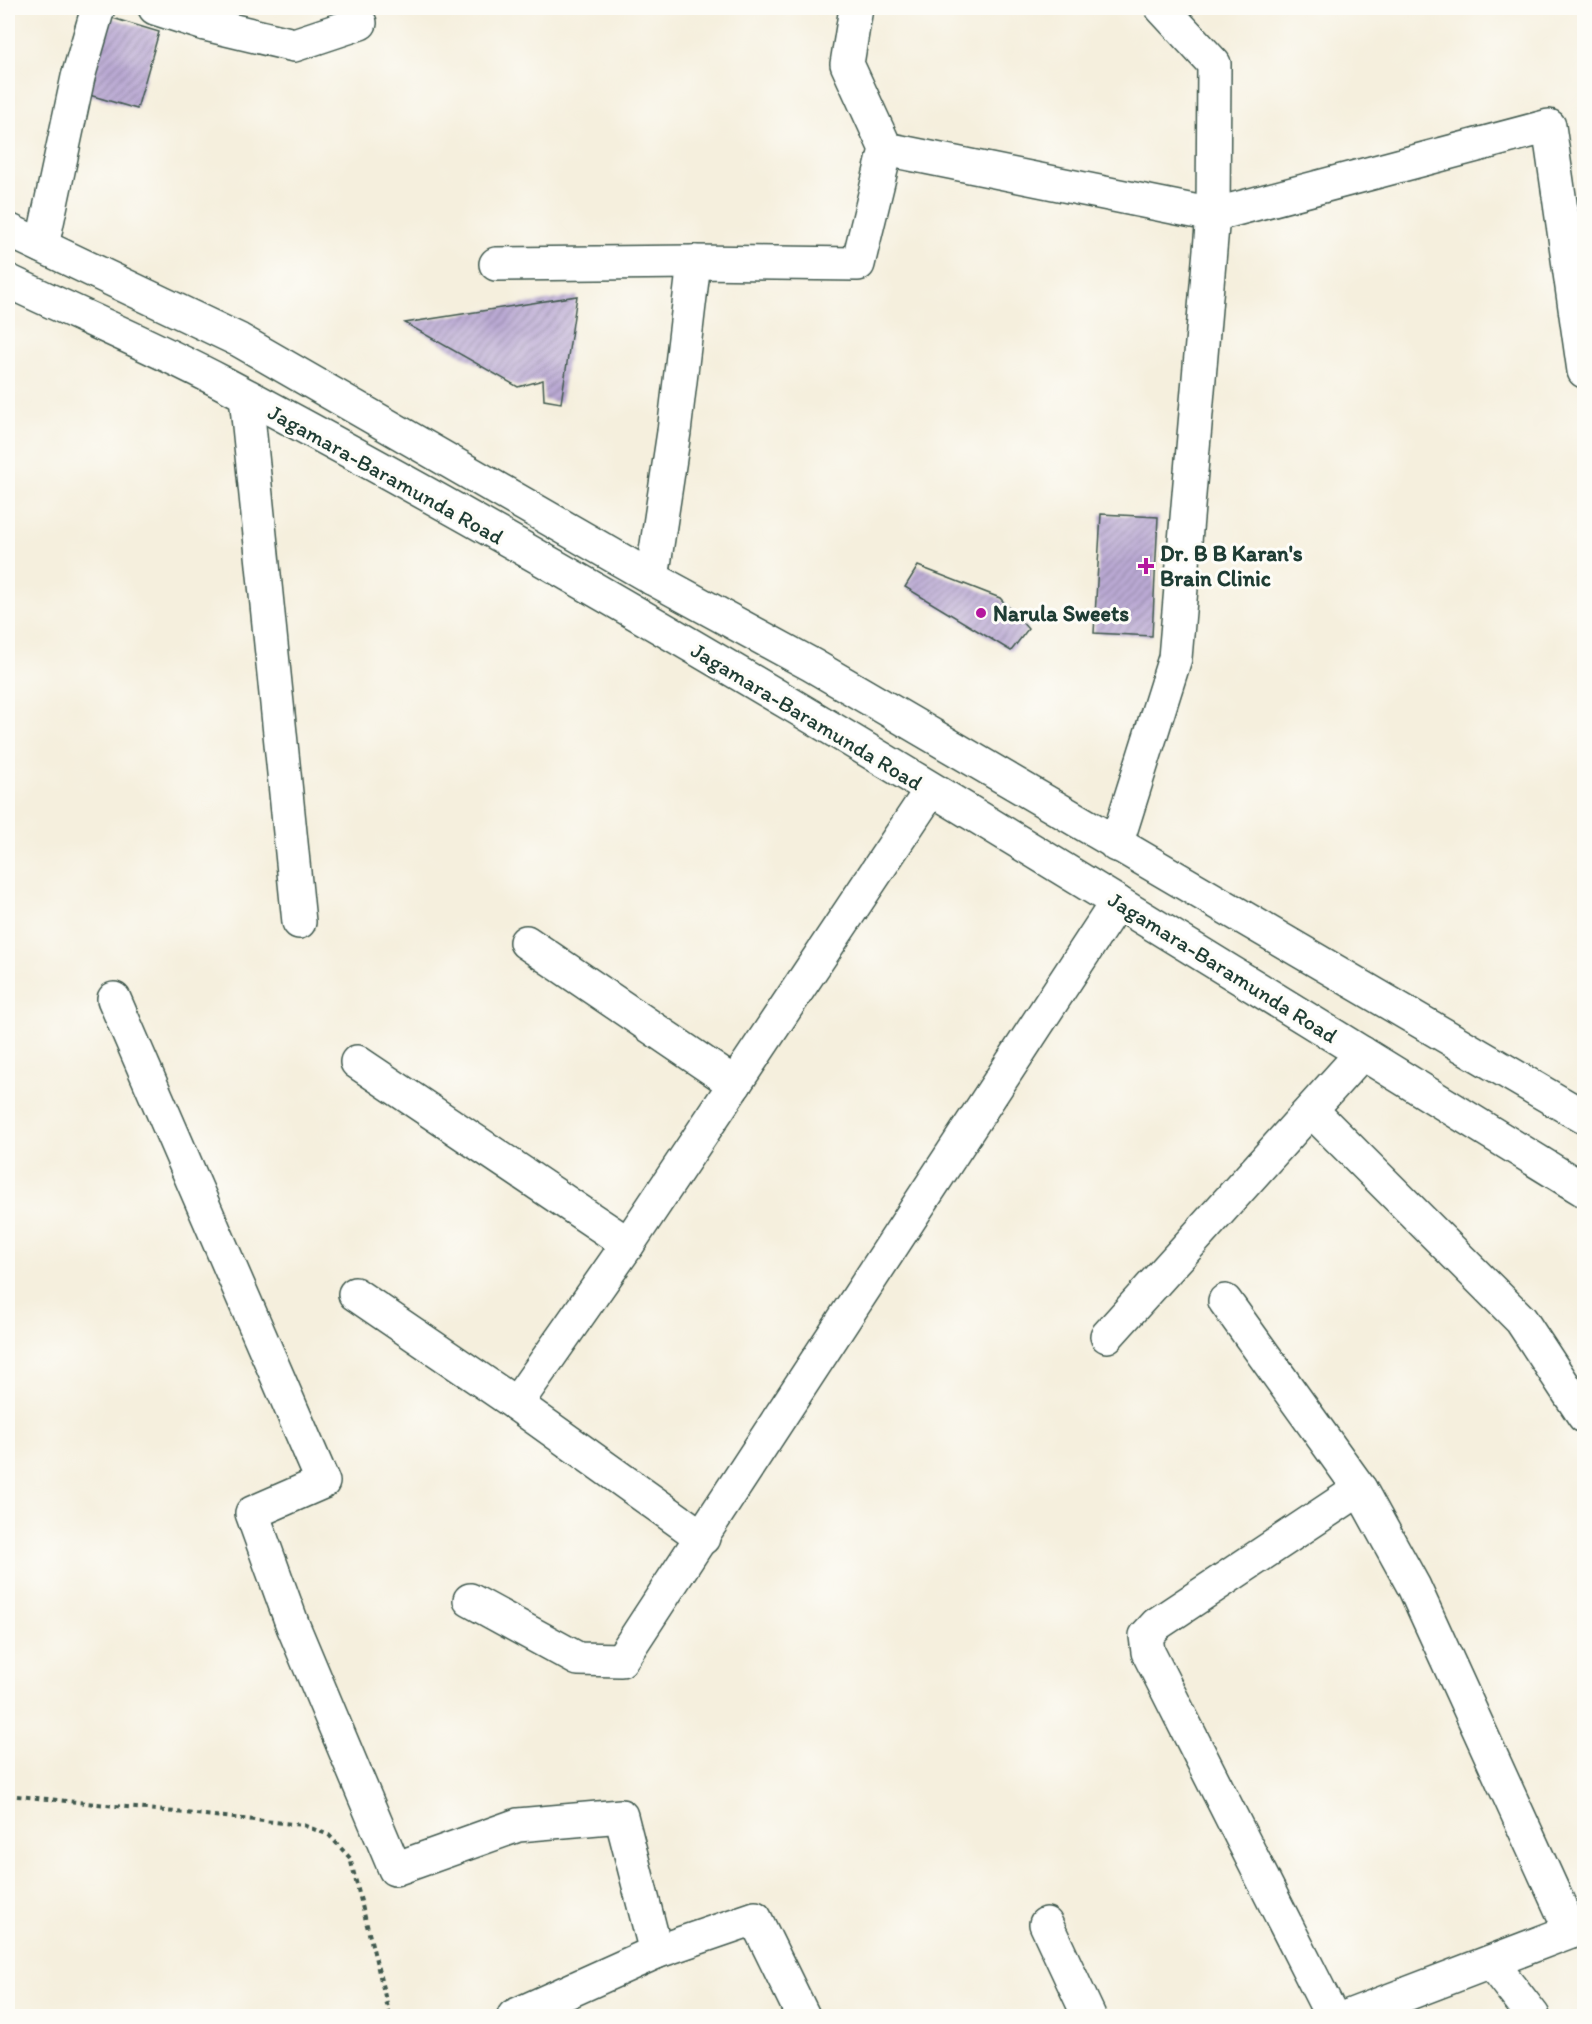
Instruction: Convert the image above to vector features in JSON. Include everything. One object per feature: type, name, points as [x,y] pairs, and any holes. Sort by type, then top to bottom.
[{"type":"street","points":[[42,246],[78,77],[98,8]]},
{"type":"street","points":[[155,8],[205,24],[294,45],[360,23]]},
{"type":"street","points":[[496,264],[694,262],[858,264],[886,148],[847,64],[856,8]]},
{"type":"street","points":[[1116,845],[1175,658],[1213,215],[1215,64],[1162,8]]},
{"type":"street","points":[[886,148],[1213,215],[1550,126],[1584,371]]},
{"type":"street","name":"Jagamara-Baramunda Road","points":[[8,230],[239,340],[652,578],[812,664],[1116,845],[1584,1117]]},
{"type":"street","points":[[652,578],[674,432],[694,262]]},
{"type":"street","name":"Jagamara-Baramunda Road","points":[[8,281],[246,396],[682,641],[1117,902],[1584,1190]]},
{"type":"street","points":[[246,396],[299,922]]},
{"type":"street","points":[[516,1404],[628,1244],[931,790]]},
{"type":"street","points":[[470,1600],[578,1659],[621,1660],[703,1538],[1117,902]]},
{"type":"street","points":[[526,942],[735,1084]]},
{"type":"street","points":[[114,999],[322,1482],[252,1513],[293,1626],[395,1869],[518,1826],[621,1816],[656,1952]]},
{"type":"street","points":[[1107,1336],[1362,1053]]},
{"type":"street","points":[[357,1062],[628,1244]]},
{"type":"street","points":[[1312,1111],[1521,1320],[1584,1416]]},
{"type":"street","points":[[355,1294],[516,1404],[703,1538]]},
{"type":"street","points":[[1225,1301],[1360,1489],[1414,1587],[1578,1930],[1349,2016]]},
{"type":"street","points":[[1332,2016],[1148,1652],[1146,1635],[1157,1624],[1360,1489]]},
{"type":"street","points":[[514,2016],[656,1952],[755,1918],[803,2016]]},
{"type":"street","points":[[1046,1924],[1089,2016]]},
{"type":"street","points":[[1491,1962],[1533,2016]]},
{"type":"path","points":[[8,1795],[303,1826],[329,1835],[350,1858],[390,2016]]},
{"type":"building","points":[[109,17],[159,32],[137,109],[86,94]]},
{"type":"building","points":[[577,296],[561,403],[544,400],[543,380],[518,387],[405,323]]},
{"type":"building","points":[[1101,514],[1158,517],[1152,636],[1094,633]]},
{"type":"building","name":"Narula Sweets","points":[[918,566],[1000,598],[1028,629],[1011,651],[905,587]]},
{"type":"place","name":"Dr. B B Karan's Brain Clinic","points":[[1146,566]]},
{"type":"place","name":"Narula Sweets","points":[[981,613]]}]
